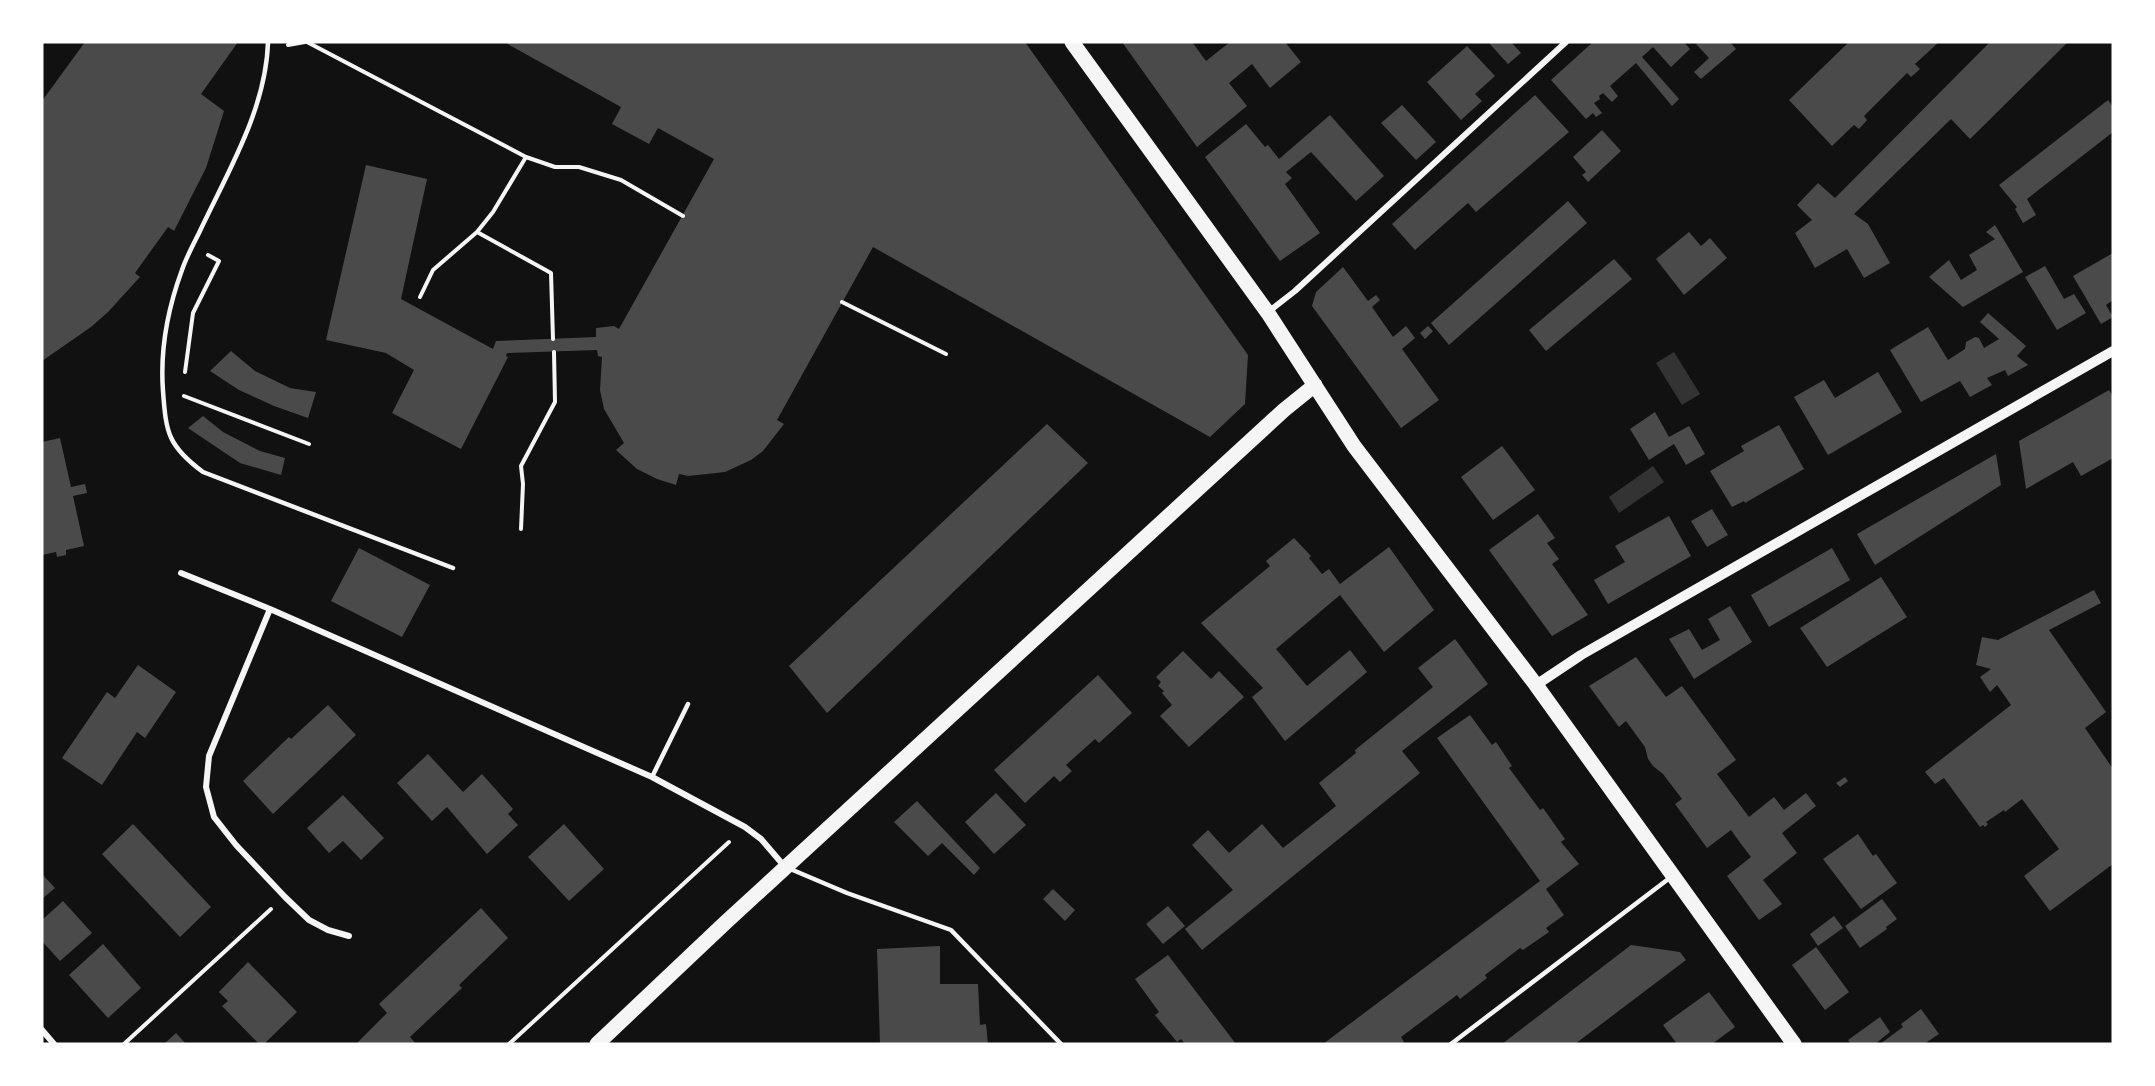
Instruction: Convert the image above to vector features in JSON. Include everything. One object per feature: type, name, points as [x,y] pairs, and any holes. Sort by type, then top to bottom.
[{"type":"main road","points":[[1072,42],[1268,313],[1354,446],[1536,685],[1790,1043]]},
{"type":"main road","points":[[597,1044],[1284,410],[1315,385]]},
{"type":"street","points":[[1268,313],[1295,291],[1566,42]]},
{"type":"street","points":[[1536,685],[1591,649],[2113,351]]},
{"type":"street","points":[[181,573],[270,609],[652,777],[745,827],[760,839],[786,868]]},
{"type":"street","points":[[270,609],[209,756],[206,787],[214,817],[236,845],[285,897],[309,920],[328,930],[349,936]]},
{"type":"street","points":[[42,1030],[54,1044]]},
{"type":"lane","points":[[268,42],[265,79],[244,139],[182,269],[168,313],[161,372],[170,440],[183,457],[203,472],[453,568]]},
{"type":"lane","points":[[652,777],[688,704]]},
{"type":"lane","points":[[786,868],[847,893],[951,930],[1061,1044]]},
{"type":"lane","points":[[1451,1044],[1673,875]]},
{"type":"path","points":[[307,42],[526,157],[555,167],[579,167],[621,180],[682,216]]},
{"type":"path","points":[[420,297],[433,270],[477,232],[493,212],[526,157]]},
{"type":"path","points":[[477,232],[552,273],[553,339]]},
{"type":"path","points":[[183,384],[193,314],[219,261],[193,246]]},
{"type":"path","points":[[842,302],[946,354]]},
{"type":"path","points":[[521,529],[523,484],[521,466],[555,402],[554,352]]},
{"type":"path","points":[[182,395],[309,444]]},
{"type":"path","points":[[509,1044],[745,827]]},
{"type":"path","points":[[124,1044],[260,917],[285,897]]},
{"type":"shaded area","points":[[1674,352],[1700,394],[1682,405],[1656,363]]},
{"type":"shaded area","points":[[1653,466],[1664,482],[1619,513],[1609,497]]},
{"type":"building","points":[[85,42],[238,42],[201,94],[224,111],[206,168],[174,231],[168,227],[135,273],[140,277],[108,312],[91,327],[42,361],[42,101]]},
{"type":"building","points":[[504,42],[1025,42],[1248,355],[1245,404],[1210,437],[873,247],[777,420],[784,424],[763,451],[751,460],[725,472],[688,476],[679,474],[676,485],[637,469],[616,450],[624,443],[604,409],[600,390],[602,357],[598,356],[597,350],[507,353],[508,357],[461,449],[392,413],[414,370],[386,353],[326,340],[366,165],[427,179],[401,299],[493,349],[496,341],[596,337],[596,328],[614,326],[619,329],[714,159],[658,128],[649,144],[612,124],[621,107]]},
{"type":"building","points":[[1122,42],[1192,42],[1206,61],[1230,42],[1285,42],[1301,62],[1270,88],[1252,64],[1229,83],[1247,106],[1197,147]]},
{"type":"building","points":[[1488,42],[1511,42],[1521,53],[1508,64]]},
{"type":"building","points":[[1593,42],[1684,42],[1690,49],[1671,67],[1653,47],[1642,57],[1679,99],[1672,106],[1636,63],[1610,86],[1618,96],[1612,102],[1603,93],[1594,103],[1602,113],[1596,117],[1593,113],[1586,119],[1551,80]]},
{"type":"building","points":[[1699,42],[1730,42],[1736,49],[1701,79],[1694,72],[1709,58],[1696,44]]},
{"type":"building","points":[[1849,42],[1939,42],[1915,64],[1920,69],[1911,77],[1907,73],[1864,116],[1867,120],[1859,129],[1854,125],[1832,146],[1789,100]]},
{"type":"building","points":[[1990,42],[2068,42],[1970,139],[1951,119],[1854,214],[1868,224],[1890,263],[1864,278],[1847,249],[1815,268],[1795,233],[1812,220],[1797,205],[1818,183],[1835,198]]},
{"type":"building","points":[[1467,46],[1495,76],[1475,94],[1482,101],[1461,120],[1427,82]]},
{"type":"building","points":[[1535,95],[1569,132],[1476,212],[1468,203],[1415,250],[1392,224]]},
{"type":"building","points":[[2108,100],[2113,107],[2113,132],[2027,199],[2036,215],[2023,223],[2015,209],[2017,207],[1999,185]]},
{"type":"building","points":[[1402,105],[1436,142],[1416,160],[1381,123]]},
{"type":"building","points":[[1330,115],[1384,176],[1356,201],[1311,152],[1286,172],[1292,178],[1285,184],[1320,233],[1280,261],[1205,157],[1246,124],[1265,147],[1268,145],[1279,159]]},
{"type":"building","points":[[1602,130],[1621,151],[1588,182],[1582,175],[1586,172],[1573,157]]},
{"type":"building","points":[[1568,201],[1587,223],[1449,345],[1431,323]]},
{"type":"building","points":[[1995,225],[2023,272],[1963,307],[1929,277],[1949,260],[1961,280],[1977,270],[1969,255],[1995,239],[1986,232]]},
{"type":"building","points":[[1689,232],[1701,246],[1710,238],[1727,258],[1684,295],[1656,259]]},
{"type":"building","points":[[2113,253],[2113,300],[2106,305],[2113,317],[2101,324],[2073,276]]},
{"type":"building","points":[[1614,259],[1632,279],[1546,351],[1529,330]]},
{"type":"building","points":[[2045,266],[2064,299],[2074,294],[2086,313],[2057,330],[2025,277]]},
{"type":"building","points":[[1343,267],[1368,301],[1376,295],[1380,300],[1372,307],[1393,337],[1406,326],[1415,338],[1402,349],[1439,400],[1401,428],[1312,306],[1316,292]]},
{"type":"building","points":[[1988,313],[2026,346],[2017,356],[2028,365],[2008,376],[2005,370],[1987,378],[1992,385],[1970,397],[1960,381],[1921,402],[1890,350],[1928,327],[1948,360],[1965,349],[1966,342],[1975,337],[1979,338],[1984,348],[1999,339],[1980,322]]},
{"type":"building","points":[[1428,326],[1433,331],[1425,339],[1420,333]]},
{"type":"building","points":[[231,351],[255,371],[290,388],[316,392],[308,418],[239,390],[210,371]]},
{"type":"building","points":[[1878,372],[1902,412],[1828,455],[1794,397],[1824,380],[1835,398]]},
{"type":"building","points":[[2109,390],[2113,397],[2113,458],[2081,476],[2073,462],[2026,489],[2019,441]]},
{"type":"building","points":[[1655,412],[1669,437],[1689,426],[1705,454],[1686,465],[1674,444],[1649,460],[1630,429]]},
{"type":"building","points":[[203,416],[223,432],[260,451],[285,458],[281,475],[240,463],[188,428]]},
{"type":"building","points":[[1047,424],[1088,463],[827,713],[789,666]]},
{"type":"building","points":[[1779,425],[1804,469],[1745,503],[1744,501],[1732,507],[1710,471],[1744,451],[1741,446]]},
{"type":"building","points":[[60,438],[71,487],[85,484],[87,493],[73,496],[84,546],[66,550],[66,555],[57,557],[56,552],[42,555],[42,442]]},
{"type":"building","points":[[1502,446],[1535,490],[1493,520],[1461,477]]},
{"type":"building","points":[[1996,454],[2001,485],[1875,565],[1857,534]]},
{"type":"building","points":[[1712,509],[1728,535],[1707,547],[1691,521]]},
{"type":"building","points":[[1538,514],[1555,538],[1547,543],[1559,559],[1552,564],[1588,615],[1552,636],[1489,550]]},
{"type":"building","points":[[1669,516],[1691,556],[1608,604],[1594,580],[1625,562],[1615,546]]},
{"type":"building","points":[[1294,538],[1311,556],[1309,558],[1322,574],[1329,569],[1340,584],[1389,547],[1434,610],[1384,652],[1340,595],[1276,649],[1307,686],[1350,650],[1367,672],[1285,741],[1252,697],[1263,688],[1201,623],[1270,566],[1266,561]]},
{"type":"building","points":[[359,548],[430,585],[402,637],[331,601]]},
{"type":"building","points":[[1832,548],[1850,580],[1769,627],[1751,595]]},
{"type":"building","points":[[1881,577],[1907,617],[1827,667],[1800,628]]},
{"type":"building","points":[[2094,590],[2101,603],[2049,630],[2106,712],[2085,728],[2113,769],[2113,864],[2050,911],[2024,876],[2059,849],[2022,799],[2005,812],[2004,810],[1986,822],[1988,824],[1985,827],[1983,825],[1980,827],[1944,778],[1935,784],[1925,772],[2011,705],[1997,685],[1990,692],[1980,677],[1991,669],[1976,665],[1982,637],[1998,640]]},
{"type":"building","points":[[1730,606],[1752,642],[1694,679],[1669,639],[1689,629],[1702,650],[1720,640],[1708,619]]},
{"type":"building","points":[[1455,639],[1488,684],[1402,751],[1420,773],[1202,950],[1185,929],[1233,890],[1192,845],[1208,830],[1229,853],[1262,824],[1283,848],[1336,806],[1319,783],[1356,753],[1355,750],[1433,687],[1418,668]]},
{"type":"building","points":[[1183,651],[1211,679],[1219,671],[1244,697],[1189,747],[1160,716],[1172,705],[1162,693],[1164,691],[1158,686],[1161,682],[1156,677]]},
{"type":"building","points":[[1636,657],[1666,697],[1682,686],[1736,760],[1717,774],[1749,817],[1774,797],[1784,810],[1806,793],[1816,806],[1782,833],[1797,853],[1763,880],[1782,904],[1759,920],[1727,876],[1751,857],[1731,830],[1707,848],[1675,804],[1682,799],[1648,759],[1645,747],[1626,721],[1619,727],[1589,686]]},
{"type":"building","points":[[138,665],[176,692],[145,738],[137,732],[102,785],[62,758],[107,692],[115,698]]},
{"type":"building","points":[[1098,675],[1132,713],[1099,743],[1095,739],[1066,765],[1072,771],[1060,782],[1054,776],[1025,803],[994,770]]},
{"type":"building","points":[[328,705],[356,735],[273,814],[243,781],[289,737],[291,739]]},
{"type":"building","points":[[1470,715],[1492,745],[1496,742],[1512,766],[1509,768],[1540,810],[1543,808],[1565,839],[1561,842],[1579,864],[1546,889],[1564,915],[1546,928],[1549,932],[1523,950],[1520,948],[1485,975],[1487,978],[1460,999],[1457,995],[1401,1037],[1404,1042],[1401,1044],[1323,1044],[1540,881],[1437,738]]},
{"type":"building","points":[[428,754],[463,792],[482,774],[513,809],[508,814],[518,825],[487,854],[447,807],[432,821],[397,783]]},
{"type":"building","points":[[1845,777],[1848,781],[1840,787],[1836,783]]},
{"type":"building","points":[[996,793],[1026,825],[994,854],[965,822]]},
{"type":"building","points":[[343,795],[384,838],[361,860],[343,841],[329,853],[307,828]]},
{"type":"building","points":[[917,801],[980,868],[974,875],[942,843],[928,856],[894,822]]},
{"type":"building","points":[[133,824],[211,907],[180,937],[102,854]]},
{"type":"building","points":[[564,824],[604,869],[569,901],[528,857]]},
{"type":"building","points":[[1858,834],[1873,856],[1876,854],[1897,883],[1861,909],[1823,859]]},
{"type":"building","points":[[42,874],[55,888],[42,899]]},
{"type":"building","points":[[1053,889],[1075,910],[1065,921],[1043,899]]},
{"type":"building","points":[[1882,899],[1897,919],[1860,948],[1845,926]]},
{"type":"building","points":[[63,901],[92,933],[60,961],[42,941],[42,920]]},
{"type":"building","points":[[1168,906],[1185,926],[1163,944],[1146,924]]},
{"type":"building","points":[[481,908],[508,938],[459,985],[462,988],[410,1037],[416,1044],[356,1044],[387,1013],[379,1004]]},
{"type":"building","points":[[1834,916],[1843,928],[1818,946],[1810,934]]},
{"type":"building","points":[[103,944],[141,988],[108,1018],[69,975]]},
{"type":"building","points":[[1631,945],[1680,952],[1686,960],[1575,1044],[1502,1044]]},
{"type":"building","points":[[940,946],[940,984],[978,984],[980,1025],[986,1024],[988,1044],[880,1044],[877,949]]},
{"type":"building","points":[[1816,947],[1849,992],[1825,1010],[1792,965]]},
{"type":"building","points":[[1168,955],[1236,1044],[1185,1044],[1181,1039],[1177,1042],[1155,1015],[1159,1012],[1135,979]]},
{"type":"building","points":[[248,962],[297,1012],[264,1044],[259,1044],[222,1006],[228,1001],[219,992]]},
{"type":"building","points":[[1709,992],[1735,1027],[1712,1044],[1677,1044],[1663,1025]]},
{"type":"building","points":[[1921,1009],[1939,1034],[1924,1044],[1880,1044],[1903,1027],[1901,1024]]},
{"type":"building","points":[[1880,1017],[1890,1032],[1875,1044],[1851,1044],[1848,1040]]},
{"type":"building","points":[[176,1033],[186,1044],[164,1044]]}]
